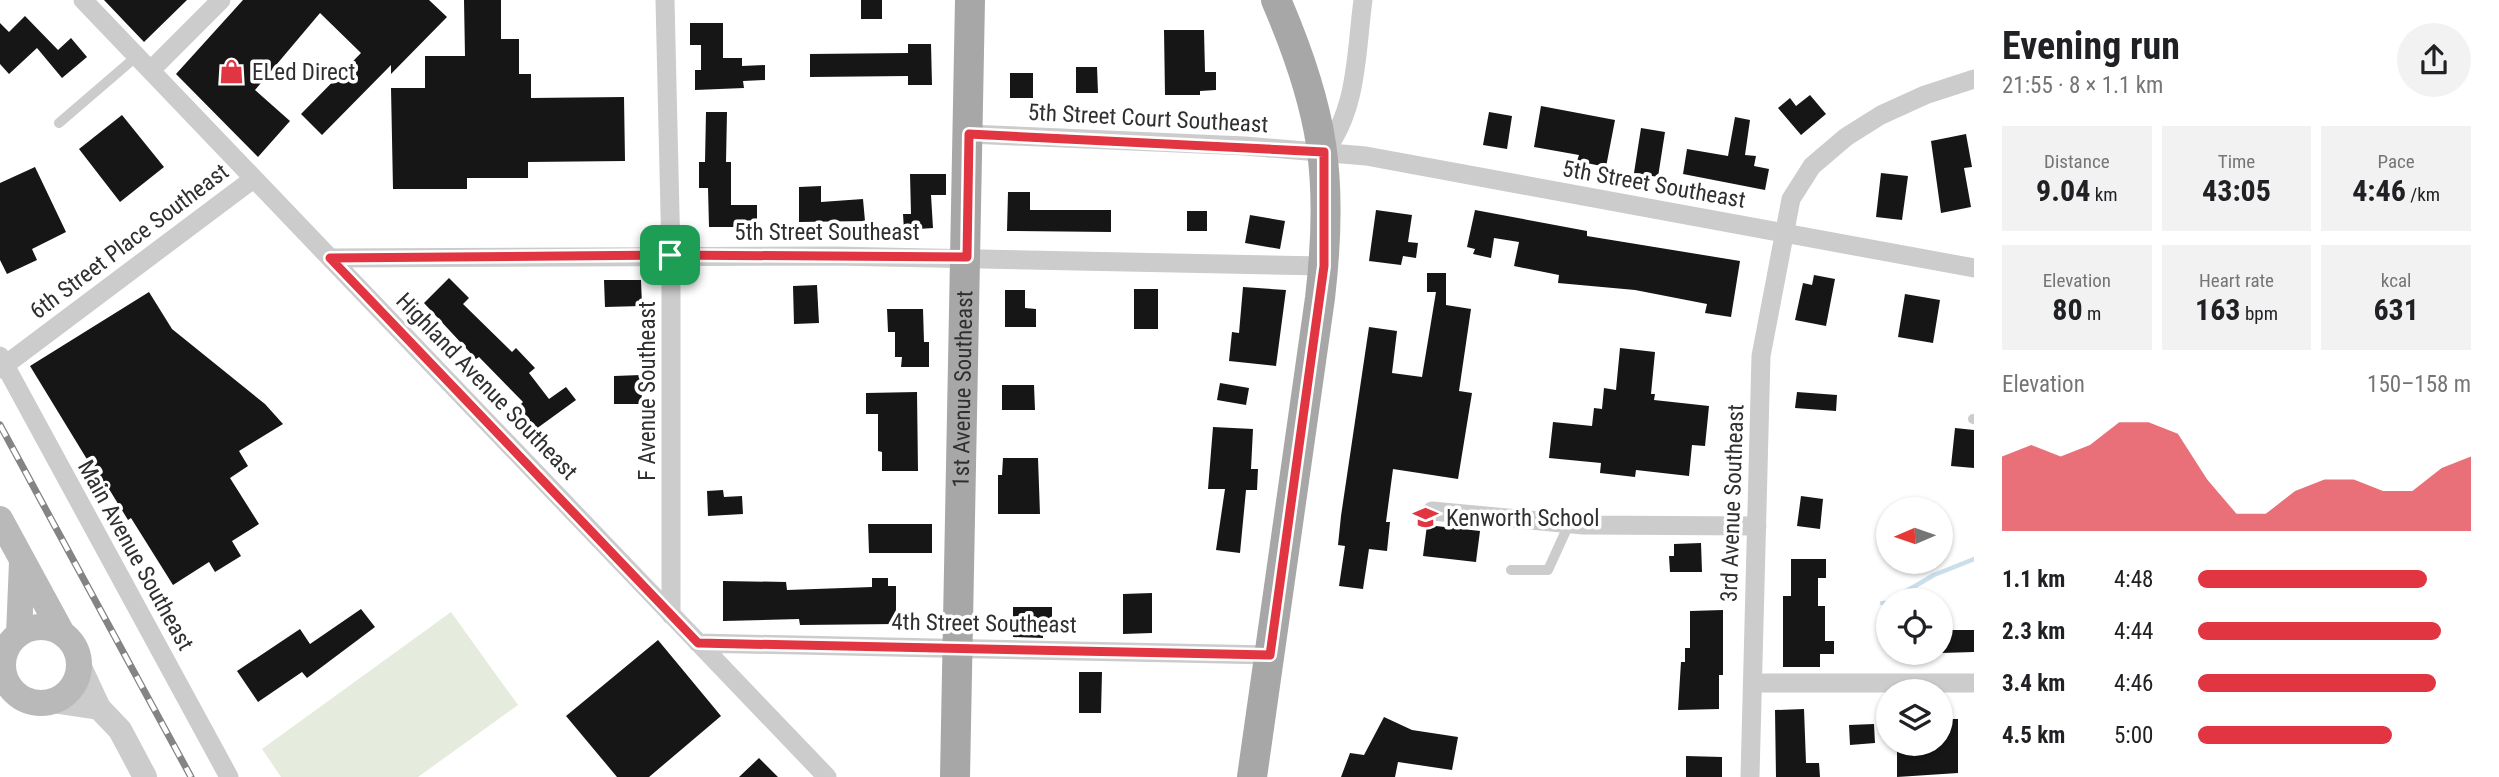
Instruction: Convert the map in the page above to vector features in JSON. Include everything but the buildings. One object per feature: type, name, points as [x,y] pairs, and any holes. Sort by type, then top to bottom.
[{"type":"main road","name":"1st Avenue Southeast","points":[[955,777],[960,647],[970,0]]},
{"type":"main road","points":[[1252,777],[1324,266],[1324,152],[1308,79],[1276,0]]},
{"type":"main road","points":[[0,519],[62,633],[71,641],[79,665],[71,688],[52,701],[9,702],[4,673],[7,648],[19,634],[38,626],[62,633]]},
{"type":"main road","points":[[19,634],[22,562]]},
{"type":"street","name":"Highland Avenue Southeast","points":[[83,0],[827,777]]},
{"type":"street","points":[[144,63],[221,0]]},
{"type":"street","name":"F Avenue Southeast","points":[[666,0],[671,615]]},
{"type":"street","points":[[1324,152],[1337,136],[1348,113],[1363,0]]},
{"type":"street","name":"3rd Avenue Southeast","points":[[1750,777],[1761,356],[1791,200],[1800,180],[1830,150],[1881,116],[1925,95],[1974,79]]},
{"type":"street","name":"5th Street Court Southeast","points":[[969,134],[1324,152]]},
{"type":"street","name":"5th Street Southeast","points":[[1324,152],[1366,156],[1974,268]]},
{"type":"street","name":"6th Street Place Southeast","points":[[2,363],[253,179]]},
{"type":"street","name":"5th Street Southeast","points":[[330,258],[670,255],[967,257],[1261,267],[1324,266]]},
{"type":"street","name":"Main Avenue Southeast","points":[[2,363],[229,777]]},
{"type":"street","points":[[1433,511],[1569,524],[1757,526]]},
{"type":"street","name":"4th Street Southeast","points":[[698,643],[1270,655]]},
{"type":"street","points":[[79,665],[99,708],[120,730],[145,777]]},
{"type":"street","points":[[1753,684],[1974,683]]},
{"type":"street","points":[[52,701],[99,708]]},
{"type":"lane","points":[[60,123],[144,63]]},
{"type":"lane","points":[[1511,569],[1548,570],[1569,524]]},
{"type":"green space","points":[[451,612],[518,705],[418,777],[281,777],[262,749]]},
{"type":"waterway","points":[[1912,588],[1934,575],[1974,559]]},
{"type":"railway","points":[[0,425],[191,777]]},
{"type":"place","name":"ELed Direct","points":[[232,72]]},
{"type":"place","name":"Kenworth School","points":[[1426,518]]},
{"type":"route","points":[[969,134],[1324,152],[1324,266],[1270,655],[1185,651],[698,643],[330,258],[670,255],[967,257],[969,134]]}]
